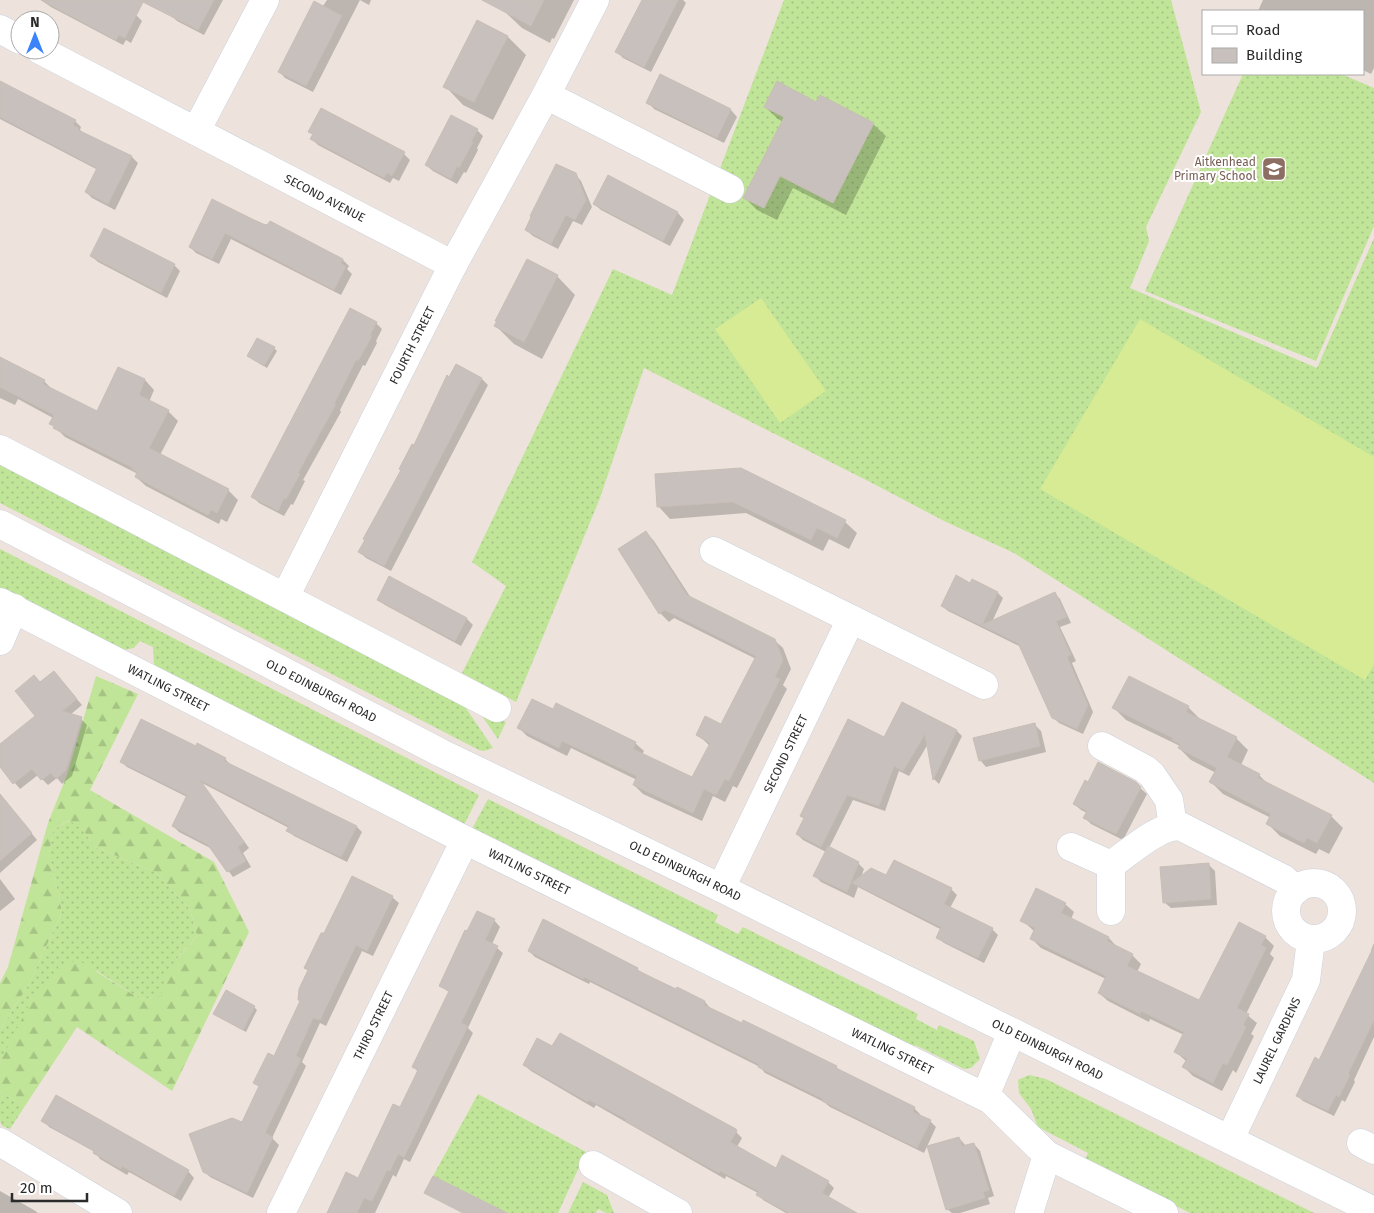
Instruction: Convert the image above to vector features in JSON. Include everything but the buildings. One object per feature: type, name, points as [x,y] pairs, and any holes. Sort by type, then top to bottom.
[{"type":"street","points":[[196,131],[265,0]]},
{"type":"street","name":"FOURTH STREET","points":[[285,597],[453,265],[546,95],[595,0]]},
{"type":"street","name":"SECOND AVENUE","points":[[59,60],[453,265]]},
{"type":"street","points":[[546,95],[730,189]]},
{"type":"street","points":[[0,449],[497,708]]},
{"type":"street","name":"OLD EDINBURGH ROAD","points":[[0,524],[449,757],[721,888],[1374,1211]]},
{"type":"street","points":[[714,551],[984,685]]},
{"type":"street","points":[[0,641],[7,605]]},
{"type":"street","name":"WATLING STREET","points":[[7,605],[465,840],[985,1096],[1046,1155],[1164,1213]]},
{"type":"street","name":"SECOND STREET","points":[[721,888],[851,619]]},
{"type":"street","points":[[1102,746],[1145,769],[1152,775],[1169,800],[1173,826]]},
{"type":"street","points":[[1111,865],[1161,830],[1173,826],[1187,828],[1222,846],[1284,879],[1296,890]]},
{"type":"street","name":"THIRD STREET","points":[[281,1213],[465,840]]},
{"type":"street","points":[[1071,847],[1111,865]]},
{"type":"street","points":[[1111,865],[1111,911]]},
{"type":"street","points":[[1308,883],[1318,883],[1328,886],[1336,892],[1343,910],[1342,920],[1337,929],[1330,935],[1310,940],[1302,938],[1289,926],[1286,909],[1288,900],[1296,890],[1308,883]]},
{"type":"street","name":"LAUREL GARDENS","points":[[1230,1139],[1306,980],[1310,940]]},
{"type":"street","points":[[985,1096],[1012,1032]]},
{"type":"street","points":[[0,1142],[118,1213]]},
{"type":"street","points":[[1029,1213],[1046,1155]]},
{"type":"street","points":[[593,1165],[645,1205],[678,1213]]},
{"type":"green space","points":[[784,0],[1171,0],[1201,112],[1146,227],[1149,241],[1130,288],[1317,368],[1374,238],[1374,783],[1014,553],[944,521],[644,368],[600,498],[516,702],[462,673],[506,586],[472,562],[613,269],[672,295]]},
{"type":"green space","name":"Aitkenhead Primary School","points":[[1243,75],[1343,75],[1374,88],[1374,226],[1316,361],[1145,291]]},
{"type":"green space","points":[[761,298],[826,391],[780,423],[715,329]]},
{"type":"green space","points":[[1140,319],[1374,457],[1374,664],[1365,680],[1040,489]]},
{"type":"green space","points":[[0,462],[461,701],[493,748],[484,751],[479,750],[0,503]]},
{"type":"green space","points":[[0,549],[479,795],[463,827],[159,671],[154,664],[153,647],[140,641],[134,648],[123,650],[0,590]]},
{"type":"green space","points":[[96,676],[138,694],[90,790],[214,862],[249,932],[172,1091],[77,1027],[25,1106],[0,1092],[0,1062],[29,1005],[59,967],[78,960],[140,999],[161,996],[166,975],[175,961],[197,936],[190,909],[155,872],[95,847],[83,830],[69,820],[53,830],[49,854],[62,912],[29,984],[0,1030],[0,983],[8,967],[48,823],[67,775]]},
{"type":"green space","points":[[477,709],[506,722],[498,739]]},
{"type":"green space","points":[[488,799],[718,915],[715,922],[738,934],[743,927],[918,1014],[916,1019],[937,1030],[939,1025],[974,1041],[980,1059],[971,1068],[964,1069],[915,1045],[912,1052],[472,829]]},
{"type":"green space","points":[[70,820],[83,830],[95,847],[155,872],[190,909],[197,936],[174,963],[167,977],[162,996],[140,999],[97,971],[59,967],[13,1037],[0,1062],[0,1030],[29,984],[62,912],[49,854],[53,830]]},
{"type":"green space","points":[[1029,1075],[1046,1079],[1314,1213],[1190,1213],[1085,1160],[1088,1153],[1038,1127],[1031,1109],[1019,1093],[1018,1080]]},
{"type":"green space","points":[[0,1092],[25,1106],[10,1129],[2,1126],[0,1121]]},
{"type":"green space","points":[[478,1094],[586,1152],[558,1213],[507,1213],[433,1176]]},
{"type":"green space","points":[[583,1182],[607,1195],[614,1213],[606,1213],[598,1209],[596,1213],[568,1213]]},
{"type":"place","name":"Aitkenhead Primary School","points":[[1274,169]]}]
